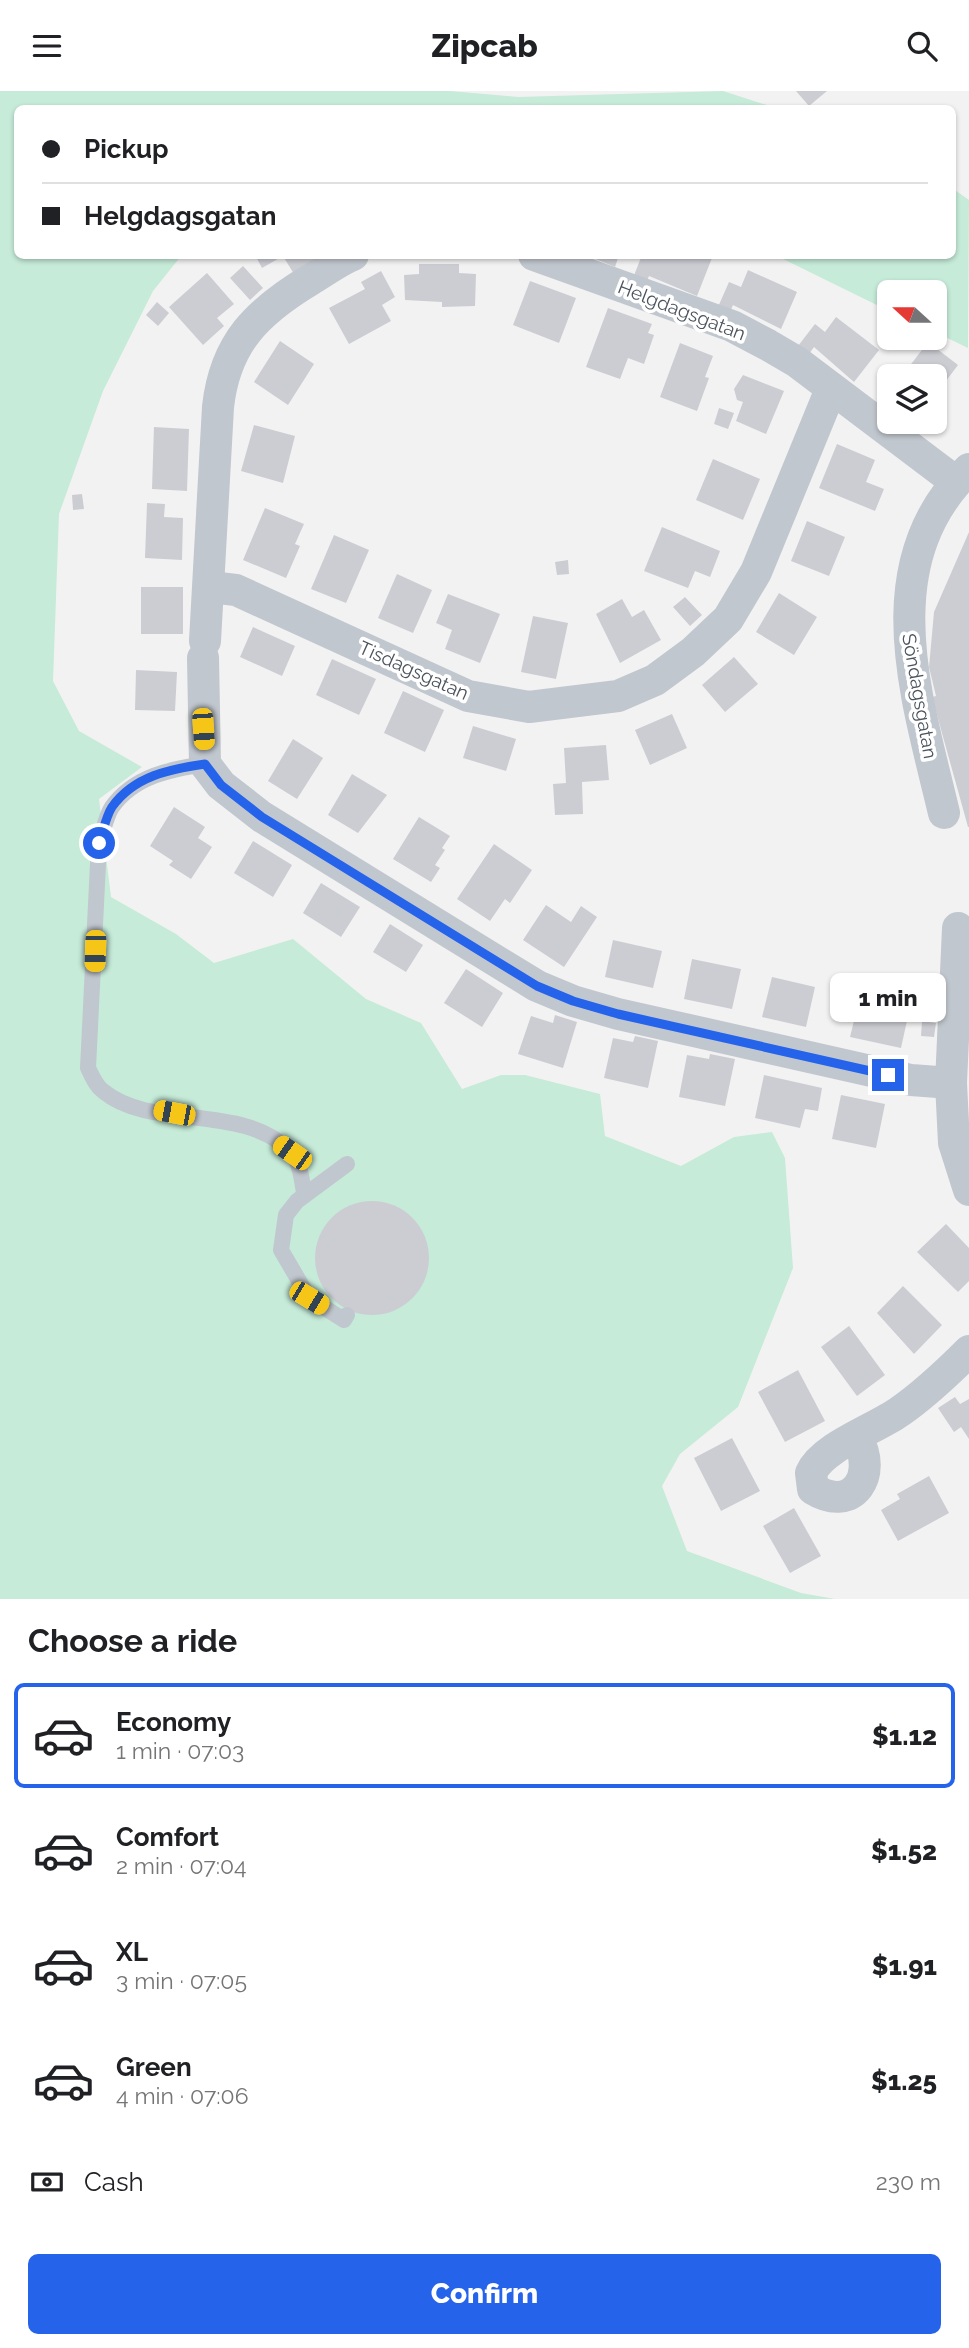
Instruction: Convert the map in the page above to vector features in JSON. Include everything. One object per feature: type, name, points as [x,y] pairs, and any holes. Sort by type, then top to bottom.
[{"type":"street","points":[[347,259],[268,308],[246,330],[232,352],[220,383],[210,587],[204,650],[205,764],[221,785],[262,817],[537,986],[618,1014],[911,1080],[951,1083]]},
{"type":"street","name":"Helgdagsgatan","points":[[545,259],[732,326],[795,361],[831,389],[962,475]]},
{"type":"street","name":"Tisdagsgatan","points":[[210,587],[236,590],[468,696],[529,707],[618,696],[655,680],[693,652],[727,619],[757,572],[831,389]]},
{"type":"street","name":"Söndagsgatan","points":[[944,813],[907,637],[908,597],[914,568],[929,529],[962,475]]},
{"type":"street","points":[[958,928],[951,1083],[954,1143],[969,1190]]},
{"type":"street","points":[[857,1438],[926,1391],[969,1351]]},
{"type":"lane","points":[[205,764],[177,768],[135,784],[111,808],[99,843],[88,1068],[100,1089],[122,1104],[257,1129],[292,1153],[301,1173],[304,1193]]},
{"type":"lane","points":[[347,1164],[304,1193],[286,1215],[281,1249],[309,1298],[344,1320],[348,1315]]},
{"type":"green space","points":[[0,91],[450,91],[518,97],[723,91],[767,105],[14,105],[14,259],[179,259],[153,291],[103,391],[59,514],[53,681],[79,731],[142,767],[99,799],[111,897],[176,934],[214,963],[293,939],[366,999],[421,1023],[462,1089],[501,1075],[525,1075],[600,1094],[605,1136],[681,1166],[734,1137],[772,1132],[785,1158],[793,1268],[738,1407],[680,1454],[662,1486],[687,1551],[801,1593],[835,1599],[0,1599]]},
{"type":"green space","points":[[956,191],[969,200],[968,348],[947,338],[947,280],[877,280],[877,305],[783,259],[956,259]]},
{"type":"building","points":[[796,91],[827,91],[810,105]]},
{"type":"building","points":[[257,259],[278,259],[262,268]]},
{"type":"building","points":[[285,259],[315,259],[317,262],[294,274]]},
{"type":"building","points":[[596,259],[618,259],[615,267]]},
{"type":"building","points":[[640,259],[712,259],[697,296],[649,276],[646,283],[633,278]]},
{"type":"building","points":[[419,264],[459,264],[459,273],[476,274],[475,306],[442,307],[442,302],[405,300],[404,275],[419,274]]},
{"type":"building","points":[[243,266],[263,288],[250,300],[230,278]]},
{"type":"building","points":[[748,270],[797,292],[781,329],[733,305],[730,312],[718,307],[729,282],[741,287]]},
{"type":"building","points":[[381,271],[395,297],[382,305],[391,321],[349,344],[329,308],[365,289],[361,282]]},
{"type":"building","points":[[207,273],[234,304],[217,318],[224,326],[203,345],[169,307]]},
{"type":"building","points":[[530,281],[576,298],[559,343],[513,325]]},
{"type":"building","points":[[157,302],[169,313],[158,326],[146,315]]},
{"type":"building","points":[[608,308],[652,324],[648,333],[654,335],[644,364],[628,358],[620,379],[586,367]]},
{"type":"building","points":[[836,317],[879,350],[854,382],[814,347],[809,354],[798,346],[815,324],[825,332]]},
{"type":"building","points":[[280,341],[314,364],[288,405],[254,382]]},
{"type":"building","points":[[680,343],[713,356],[705,377],[709,378],[697,411],[660,397]]},
{"type":"building","points":[[922,350],[938,350],[958,365],[947,380],[947,364],[911,364]]},
{"type":"building","points":[[743,375],[784,391],[766,434],[736,421],[743,402],[737,400],[734,389]]},
{"type":"building","points":[[719,408],[734,413],[728,429],[714,424]]},
{"type":"building","points":[[254,425],[295,436],[283,483],[241,471]]},
{"type":"building","points":[[154,427],[189,429],[187,491],[152,489]]},
{"type":"building","points":[[837,444],[875,460],[866,482],[884,489],[875,511],[819,488]]},
{"type":"building","points":[[713,459],[760,479],[743,520],[696,500]]},
{"type":"building","points":[[82,494],[84,509],[73,510],[72,495]]},
{"type":"building","points":[[147,503],[165,504],[164,517],[183,518],[182,560],[145,558]]},
{"type":"building","points":[[265,508],[304,524],[295,544],[300,546],[286,578],[243,560]]},
{"type":"building","points":[[807,521],[845,537],[829,576],[791,561]]},
{"type":"building","points":[[662,527],[720,551],[710,577],[695,571],[688,588],[644,571]]},
{"type":"building","points":[[969,532],[968,827],[932,697],[936,696],[929,667],[934,612]]},
{"type":"building","points":[[334,535],[369,550],[346,603],[311,589]]},
{"type":"building","points":[[568,560],[569,574],[557,575],[555,562]]},
{"type":"building","points":[[397,574],[432,590],[413,633],[378,618]]},
{"type":"building","points":[[141,587],[183,587],[183,634],[141,634]]},
{"type":"building","points":[[779,593],[817,617],[794,655],[756,632]]},
{"type":"building","points":[[448,594],[500,614],[480,663],[445,649],[452,630],[436,623]]},
{"type":"building","points":[[685,597],[702,615],[690,626],[673,607]]},
{"type":"building","points":[[622,599],[632,617],[644,610],[661,640],[620,663],[596,614]]},
{"type":"building","points":[[533,616],[568,623],[556,679],[521,672]]},
{"type":"building","points":[[253,627],[295,646],[282,676],[240,657]]},
{"type":"building","points":[[734,657],[758,684],[725,712],[702,685]]},
{"type":"building","points":[[332,659],[376,679],[359,715],[316,695]]},
{"type":"building","points":[[136,670],[177,672],[175,711],[135,710]]},
{"type":"building","points":[[403,691],[444,710],[425,752],[384,733]]},
{"type":"building","points":[[672,714],[687,748],[650,765],[635,730]]},
{"type":"building","points":[[473,726],[516,739],[506,771],[463,758]]},
{"type":"building","points":[[293,739],[323,758],[297,799],[268,781]]},
{"type":"building","points":[[606,745],[609,780],[582,782],[583,814],[555,815],[553,784],[566,783],[564,748]]},
{"type":"building","points":[[352,774],[387,795],[358,833],[328,815]]},
{"type":"building","points":[[174,807],[205,827],[198,838],[212,847],[191,879],[169,865],[173,861],[150,846]]},
{"type":"building","points":[[419,817],[450,836],[435,865],[440,868],[431,882],[393,859]]},
{"type":"building","points":[[253,841],[292,865],[273,897],[234,873]]},
{"type":"building","points":[[494,844],[532,870],[510,903],[505,899],[490,921],[457,899]]},
{"type":"building","points":[[321,883],[360,907],[341,937],[303,913]]},
{"type":"building","points":[[546,905],[571,922],[581,906],[597,917],[564,967],[523,940]]},
{"type":"building","points":[[390,924],[423,945],[406,972],[373,952]]},
{"type":"building","points":[[613,940],[662,951],[653,988],[605,977]]},
{"type":"building","points":[[692,959],[741,969],[732,1009],[684,999]]},
{"type":"building","points":[[466,969],[503,993],[482,1027],[444,1003]]},
{"type":"building","points":[[772,977],[815,987],[806,1027],[762,1017]]},
{"type":"building","points":[[882,989],[908,995],[905,1006],[910,1007],[901,1048],[850,1037],[861,992],[881,996]]},
{"type":"building","points":[[555,1015],[577,1022],[563,1068],[518,1054],[531,1016],[553,1023]]},
{"type":"building","points":[[922,1021],[936,1023],[934,1037],[921,1036]]},
{"type":"building","points":[[635,1036],[658,1041],[648,1088],[604,1078],[613,1038],[633,1042]]},
{"type":"building","points":[[710,1054],[735,1059],[725,1106],[679,1097],[687,1055],[709,1059]]},
{"type":"building","points":[[764,1075],[822,1088],[818,1111],[805,1109],[800,1128],[755,1118]]},
{"type":"building","points":[[841,1095],[885,1104],[876,1148],[832,1139]]},
{"type":"building","points":[[372,1201],[394,1205],[404,1210],[420,1226],[425,1236],[429,1258],[425,1280],[420,1290],[404,1306],[394,1311],[372,1315],[350,1311],[340,1306],[324,1290],[319,1280],[315,1258],[319,1236],[324,1226],[340,1210],[350,1205]]},
{"type":"building","points":[[946,1224],[969,1248],[969,1281],[958,1292],[917,1252]]},
{"type":"building","points":[[903,1286],[942,1325],[914,1354],[877,1313]]},
{"type":"building","points":[[849,1326],[885,1375],[857,1396],[821,1347]]},
{"type":"building","points":[[798,1370],[825,1421],[785,1442],[758,1392]]},
{"type":"building","points":[[955,1397],[960,1404],[969,1399],[969,1439],[961,1427],[954,1432],[938,1408]]},
{"type":"building","points":[[732,1438],[760,1491],[721,1511],[694,1458]]},
{"type":"building","points":[[929,1476],[949,1513],[898,1541],[881,1510],[900,1499],[897,1494]]},
{"type":"building","points":[[794,1508],[821,1556],[790,1573],[763,1526]]},
{"type":"route","points":[[99,843],[111,808],[135,784],[162,772],[205,764],[221,785],[262,817],[537,986],[573,1001],[618,1014],[888,1075]]}]
